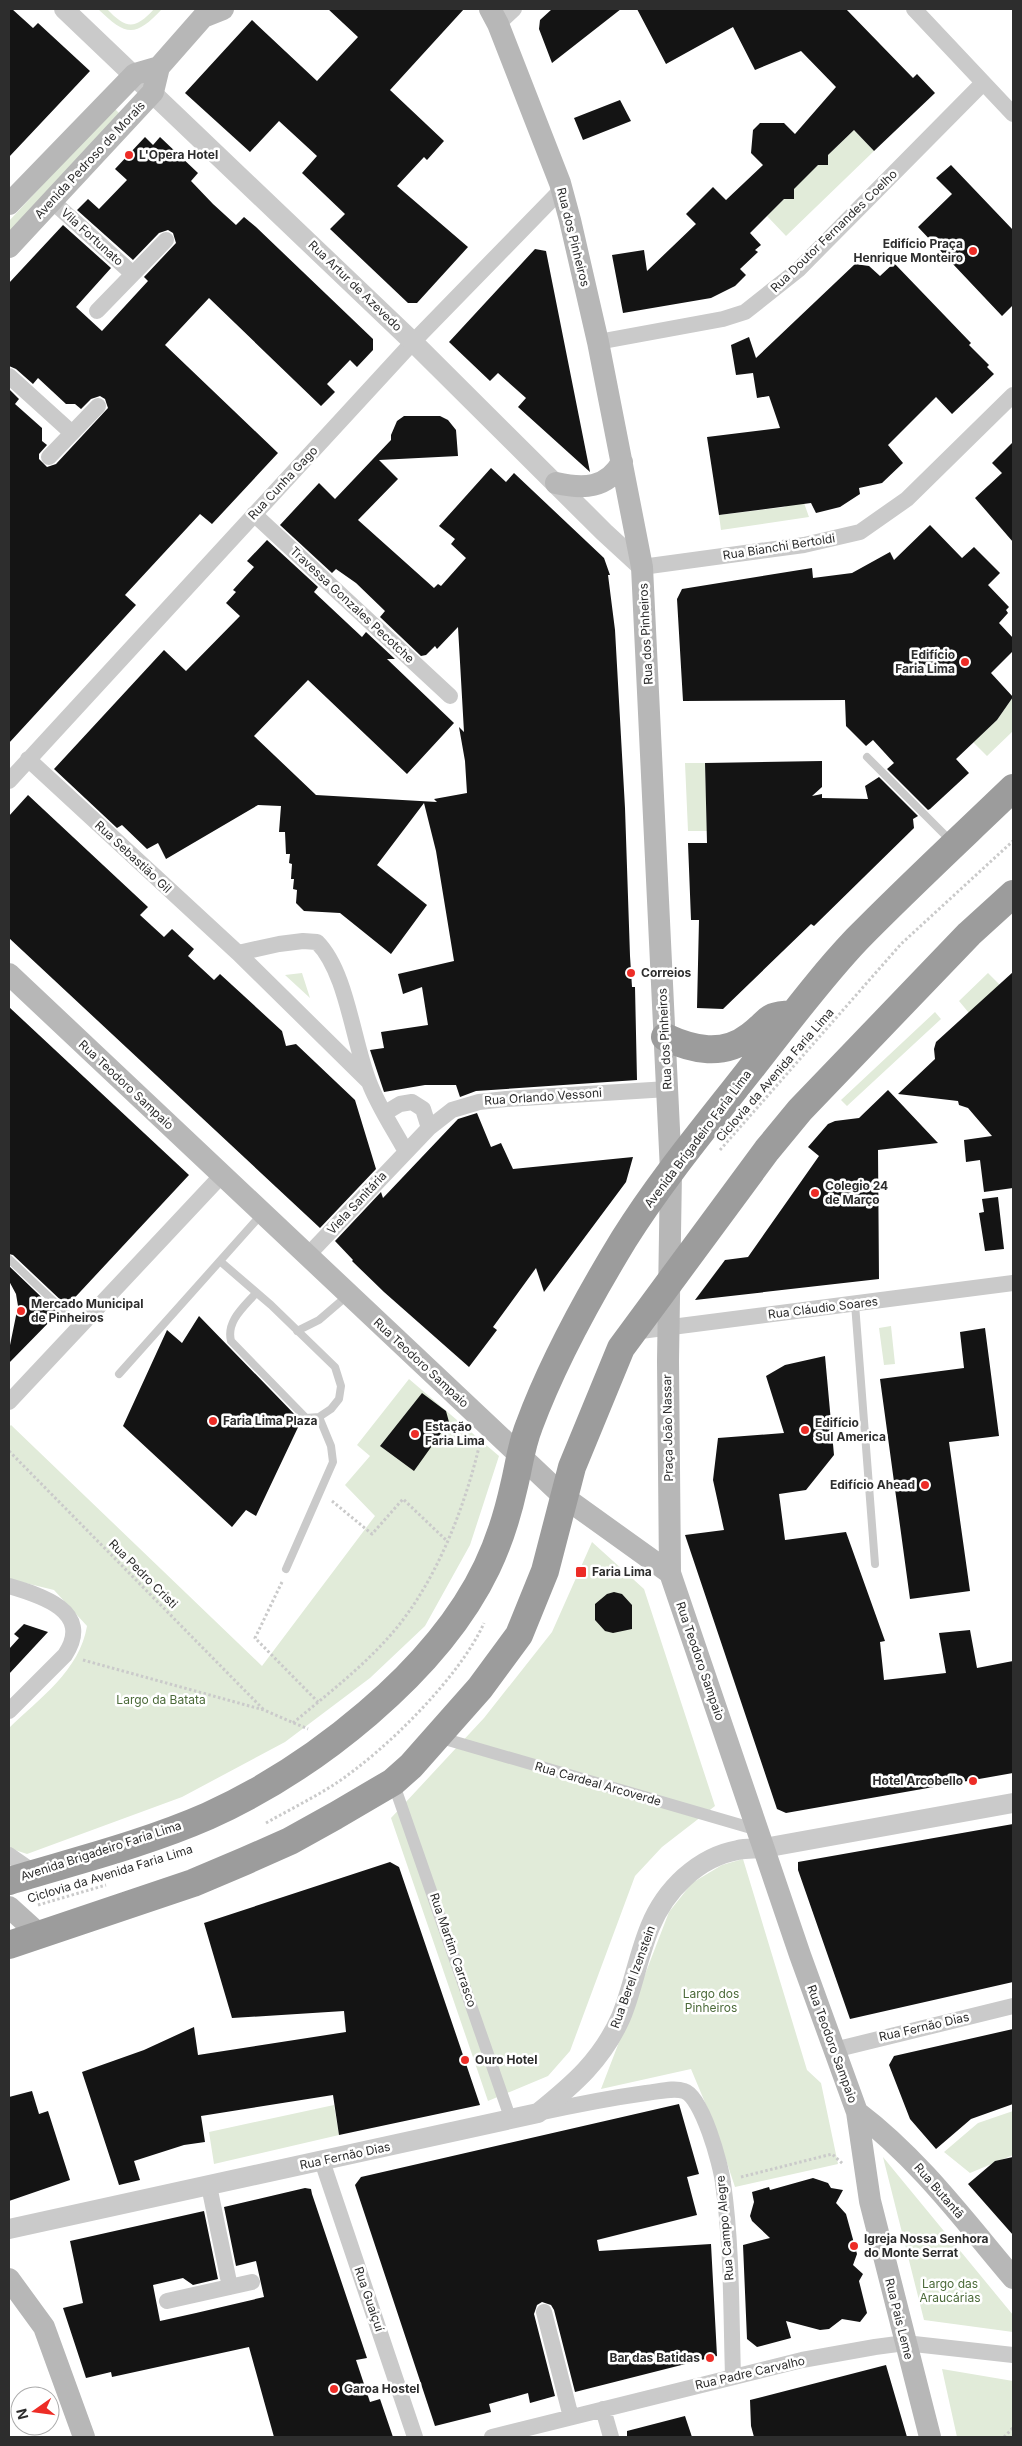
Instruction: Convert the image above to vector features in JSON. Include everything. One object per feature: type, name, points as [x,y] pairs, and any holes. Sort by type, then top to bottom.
[{"type":"highway","name":"Avenida Brigadeiro Faria Lima","points":[[9,1881],[140,1842],[208,1816],[264,1786],[334,1740],[389,1693],[443,1637],[467,1602],[491,1556],[515,1486],[520,1455],[529,1427],[561,1351],[624,1239],[671,1171],[795,1014],[856,941],[1013,788]]},
{"type":"highway","points":[[9,1945],[42,1936],[193,1883],[290,1841],[393,1782],[438,1737],[480,1688],[519,1635],[544,1571],[572,1467],[605,1381],[621,1348],[767,1150],[800,1110],[969,934],[1013,894]]},
{"type":"highway","points":[[665,1036],[691,1048],[722,1049],[733,1046],[750,1037],[772,1016],[795,1014]]},
{"type":"main road","name":"Avenida Pedroso de Morais","points":[[9,247],[153,92],[159,67],[210,12]]},
{"type":"main road","name":"Rua dos Pinheiros","points":[[501,14],[562,189],[598,342],[642,567],[668,1089],[671,1171],[669,1282]]},
{"type":"main road","points":[[9,204],[135,74],[159,67]]},
{"type":"main road","points":[[556,483],[578,488],[590,487],[614,474],[622,462]]},
{"type":"main road","name":"Rua Teodoro Sampaio","points":[[9,974],[564,1497],[670,1574],[800,1955],[857,2112]]},
{"type":"main road","name":"Praça João Nassar","points":[[669,1282],[670,1574]]},
{"type":"main road","points":[[12,1910],[42,1936]]},
{"type":"main road","name":"Rua Pais Leme","points":[[857,2112],[867,2187],[930,2437]]},
{"type":"main road","name":"Rua Butantã","points":[[857,2112],[880,2129],[912,2159],[1013,2278]]},
{"type":"main road","points":[[9,2279],[44,2327],[84,2437]]},
{"type":"street","name":"Rua Artur de Azevedo","points":[[64,9],[135,74],[413,342],[604,532],[642,567]]},
{"type":"street","points":[[914,9],[1013,114]]},
{"type":"street","name":"Rua Doutor Fernandes Coelho","points":[[598,342],[724,319],[745,312],[798,270],[983,83]]},
{"type":"street","name":"Rua Cunha Gago","points":[[9,781],[413,342],[562,189]]},
{"type":"street","name":"Vila Fortunato","points":[[52,201],[133,274]]},
{"type":"street","name":"Vila Fortunato","points":[[97,311],[166,240]]},
{"type":"street","points":[[9,376],[72,433]]},
{"type":"street","name":"Rua Bianchi Bertoldi","points":[[642,567],[804,545],[860,532],[907,499],[1013,395]]},
{"type":"street","points":[[49,457],[98,406]]},
{"type":"street","name":"Travessa Gonzales Pecotche","points":[[254,514],[450,696]]},
{"type":"street","name":"Rua Sebastião Gil","points":[[28,759],[238,953],[369,1082]]},
{"type":"street","name":"Rua Sebastião Gil","points":[[238,953],[303,941],[317,942],[327,952],[336,972],[369,1082],[406,1150]]},
{"type":"street","name":"Rua Orlando Vessoni","points":[[406,1150],[428,1128],[452,1110],[479,1102],[668,1089]]},
{"type":"street","points":[[385,1113],[400,1104],[412,1102],[422,1109],[428,1128]]},
{"type":"street","name":"Viela Sanitária","points":[[308,1256],[406,1150]]},
{"type":"street","points":[[9,1402],[222,1175]]},
{"type":"street","name":"Rua Cláudio Soares","points":[[633,1332],[1013,1283]]},
{"type":"street","points":[[9,1586],[38,1595],[64,1610],[70,1621],[73,1633],[72,1644],[65,1655],[9,1711]]},
{"type":"street","name":"Rua Cardeal Arcoverde","points":[[438,1737],[761,1839],[1013,1803]]},
{"type":"street","name":"Rua Martim Carrasco","points":[[393,1782],[511,2120]]},
{"type":"street","name":"Rua Berel Izenstein","points":[[538,2113],[590,2068],[606,2044],[621,2016],[650,1926],[665,1900],[689,1872],[761,1839]]},
{"type":"street","points":[[9,1855],[35,1873]]},
{"type":"street","name":"Rua Fernão Dias","points":[[834,2050],[1013,2006]]},
{"type":"street","name":"Rua Fernão Dias","points":[[9,2229],[597,2100],[682,2090]]},
{"type":"street","name":"Rua Campo Alegre","points":[[682,2090],[689,2093],[698,2105],[709,2132],[723,2181],[733,2376]]},
{"type":"street","name":"Rua Guaiçuí","points":[[322,2161],[415,2437]]},
{"type":"street","points":[[209,2186],[230,2287]]},
{"type":"street","points":[[167,2301],[252,2282]]},
{"type":"street","points":[[544,2312],[571,2417]]},
{"type":"street","name":"Rua Padre Carvalho","points":[[492,2437],[802,2360],[905,2343],[1013,2355]]},
{"type":"street","points":[[603,2409],[611,2437]]},
{"type":"lane","points":[[867,757],[955,845]]},
{"type":"lane","points":[[119,1374],[263,1213]]},
{"type":"lane","points":[[9,1259],[80,1326]]},
{"type":"lane","points":[[220,1262],[256,1293],[335,1367],[341,1386],[339,1399],[331,1409],[319,1417],[306,1418],[231,1341],[229,1335],[232,1323],[256,1293]]},
{"type":"lane","points":[[297,1331],[319,1320],[349,1295]]},
{"type":"lane","points":[[856,1304],[875,1564]]},
{"type":"lane","points":[[286,1569],[332,1462],[331,1446],[319,1417]]},
{"type":"path","name":"Ciclovia da Avenida Faria Lima","points":[[715,1155],[901,944],[1013,841]]},
{"type":"path","points":[[293,1722],[343,1681],[388,1638],[427,1584],[447,1541],[473,1472],[479,1447]]},
{"type":"path","name":"Rua Pedro Cristi","points":[[9,1451],[264,1710]]},
{"type":"path","points":[[320,1491],[372,1534],[403,1499],[447,1541]]},
{"type":"path","points":[[286,1569],[285,1576],[255,1638],[318,1702]]},
{"type":"path","points":[[260,1826],[335,1784],[379,1750],[418,1712],[453,1672],[486,1617]]},
{"type":"path","points":[[65,1655],[264,1710],[334,1740]]},
{"type":"path","name":"Ciclovia da Avenida Faria Lima","points":[[12,1910],[107,1884]]},
{"type":"path","points":[[723,2181],[832,2154],[867,2187]]},
{"type":"path","points":[[1004,2437],[1013,2428]]},
{"type":"green space","points":[[98,9],[107,9],[125,23],[136,24],[154,9],[162,9],[145,25],[130,30],[123,29]]},
{"type":"green space","points":[[114,108],[120,114],[9,232],[9,221]]},
{"type":"green space","points":[[854,130],[874,151],[786,236],[767,216],[785,198],[794,199],[793,189],[819,164],[828,165],[827,156]]},
{"type":"green space","points":[[799,489],[809,517],[721,530],[719,515],[785,507]]},
{"type":"green space","points":[[1013,697],[1013,731],[987,756],[973,742],[997,720]]},
{"type":"green space","points":[[685,763],[705,763],[707,831],[688,831]]},
{"type":"green space","points":[[302,973],[310,998],[285,975]]},
{"type":"green space","points":[[988,973],[1000,985],[969,1013],[959,1001]]},
{"type":"green space","points":[[935,1012],[941,1019],[847,1106],[841,1100]]},
{"type":"green space","points":[[891,1326],[895,1364],[884,1365],[879,1328]]},
{"type":"green space","name":"Largo da Batata","points":[[409,1379],[499,1456],[470,1545],[425,1626],[370,1678],[285,1742],[182,1797],[27,1854],[9,1848],[9,1728],[57,1683],[67,1670],[83,1642],[87,1626],[54,1590],[9,1579],[9,1427],[11,1425],[262,1666],[375,1516],[345,1485],[370,1456],[357,1445]]},
{"type":"green space","points":[[592,1542],[644,1589],[715,1806],[662,1847],[635,1876],[570,2051],[548,2076],[488,2101],[391,1818],[484,1718],[552,1632]]},
{"type":"green space","name":"Largo dos Pinheiros","points":[[743,1859],[807,2070],[821,2083],[838,2164],[735,2187],[714,2124],[691,2069],[601,2089],[669,1912],[692,1883],[722,1865]]},
{"type":"green space","points":[[334,2105],[339,2135],[214,2164],[209,2132]]},
{"type":"green space","points":[[1013,2111],[1013,2155],[970,2173],[944,2152],[978,2123]]},
{"type":"green space","name":"Largo das Araucárias","points":[[883,2157],[1013,2315],[1013,2332],[924,2320]]},
{"type":"green space","points":[[942,2369],[1013,2381],[1013,2437],[957,2437]]},
{"type":"building","points":[[9,9],[12,9],[33,28],[38,23],[90,71],[9,157]]},
{"type":"building","points":[[328,9],[464,9],[390,90],[444,141],[427,160],[424,157],[397,186],[468,247],[417,303],[408,303],[330,229],[345,214],[302,173],[317,156],[279,121],[250,152],[185,93],[252,20],[317,81],[358,37]]},
{"type":"building","points":[[552,9],[621,9],[552,63],[539,29],[540,20]]},
{"type":"building","points":[[637,9],[846,9],[913,78],[917,74],[935,93],[874,151],[854,130],[828,155],[828,165],[818,165],[794,189],[794,199],[784,199],[750,233],[761,245],[755,250],[758,252],[740,269],[746,275],[735,286],[711,298],[623,313],[612,255],[644,250],[647,271],[696,224],[686,214],[713,187],[726,200],[763,165],[751,153],[753,130],[760,123],[784,123],[795,134],[836,87],[801,51],[755,70],[733,27],[666,64]]},
{"type":"building","points":[[620,100],[631,121],[583,140],[574,118]]},
{"type":"building","points":[[145,137],[153,145],[160,137],[198,173],[191,181],[213,204],[236,225],[244,217],[256,227],[373,339],[373,350],[357,367],[350,360],[327,384],[335,392],[321,406],[209,298],[165,345],[278,453],[212,524],[200,514],[125,595],[136,605],[9,743],[9,389],[19,399],[15,404],[42,428],[42,441],[47,445],[39,454],[39,459],[47,467],[56,464],[108,408],[105,399],[100,396],[91,399],[81,409],[75,404],[66,404],[38,378],[33,384],[16,369],[9,366],[9,283],[63,225],[111,268],[76,307],[102,331],[148,281],[144,277],[176,243],[173,233],[168,230],[159,233],[133,260],[77,210],[88,199],[99,209],[127,180],[115,169]]},
{"type":"building","name":"Edifício Praça Henrique Monteiro","points":[[951,165],[1013,230],[1013,305],[1002,316],[918,227],[952,194],[936,178]]},
{"type":"building","points":[[535,249],[546,251],[590,472],[518,407],[526,398],[498,373],[490,381],[449,342]]},
{"type":"building","points":[[894,263],[971,343],[969,345],[989,365],[987,367],[994,374],[952,414],[936,397],[888,445],[903,463],[882,483],[859,488],[860,494],[840,507],[816,513],[811,503],[719,515],[707,437],[780,428],[769,396],[757,398],[753,373],[736,375],[731,345],[749,337],[756,358],[855,264],[869,266],[880,276]]},
{"type":"building","points":[[404,416],[440,416],[448,420],[456,430],[458,456],[379,460],[398,479],[358,520],[434,588],[438,584],[441,586],[466,558],[451,544],[455,539],[439,526],[491,468],[506,482],[514,473],[604,558],[610,575],[608,575],[615,630],[625,808],[630,956],[632,987],[635,987],[637,1080],[476,1091],[460,1097],[456,1085],[425,1085],[384,1092],[370,1050],[384,1048],[381,1032],[428,1025],[422,987],[403,994],[398,974],[454,961],[436,851],[424,803],[377,865],[427,905],[391,954],[340,913],[304,911],[296,903],[297,890],[293,889],[294,879],[291,879],[292,864],[289,863],[290,854],[286,854],[285,832],[279,832],[281,806],[258,805],[166,859],[158,843],[147,849],[122,825],[117,828],[54,769],[164,650],[186,671],[240,616],[226,603],[236,592],[233,590],[254,567],[247,561],[267,540],[318,587],[314,592],[362,637],[366,632],[395,659],[387,659],[454,723],[407,774],[308,680],[254,736],[316,795],[437,802],[434,799],[467,793],[465,761],[459,727],[464,732],[458,627],[437,649],[435,646],[426,655],[421,656],[380,617],[385,611],[356,583],[336,569],[332,573],[280,525],[319,483],[335,499],[391,440],[391,435],[397,421]]},
{"type":"building","points":[[1013,442],[1013,542],[975,498],[1002,473],[992,463]]},
{"type":"building","points":[[930,525],[962,558],[974,547],[1000,573],[988,585],[1009,607],[1006,610],[1008,613],[999,623],[1013,638],[1013,651],[991,673],[1013,697],[997,720],[956,759],[969,773],[930,809],[928,810],[887,769],[894,763],[873,740],[866,746],[846,726],[845,700],[683,701],[677,599],[682,589],[812,568],[813,578],[852,573],[890,552],[894,560]]},
{"type":"building","points":[[822,761],[822,787],[812,796],[822,794],[822,798],[868,799],[865,786],[879,777],[918,816],[913,819],[914,828],[814,926],[811,924],[723,1009],[697,1008],[699,920],[691,920],[688,843],[707,843],[705,763]]},
{"type":"building","points":[[28,795],[148,907],[140,915],[164,937],[172,929],[194,949],[188,956],[214,980],[220,974],[282,1031],[286,1046],[296,1044],[355,1100],[376,1169],[320,1228],[9,938],[9,816]]},
{"type":"building","points":[[1013,972],[1013,1188],[984,1192],[980,1160],[966,1162],[964,1140],[992,1136],[968,1108],[959,1105],[958,1101],[898,1094],[935,1059],[934,1049],[936,1042]]},
{"type":"building","points":[[9,1007],[189,1175],[67,1306],[13,1255],[9,1254]]},
{"type":"building","points":[[888,1090],[938,1143],[878,1150],[879,1279],[695,1300],[725,1260],[748,1257],[819,1156],[808,1147],[828,1124],[835,1121],[859,1118]]},
{"type":"building","points":[[477,1113],[491,1147],[501,1143],[513,1169],[633,1157],[626,1182],[544,1292],[536,1268],[493,1327],[497,1330],[469,1367],[384,1292],[352,1261],[335,1241],[381,1192],[383,1198],[458,1119]]},
{"type":"building","points":[[998,1197],[1004,1249],[985,1251],[979,1213],[984,1212],[982,1199]]},
{"type":"building","name":"Mercado Municipal de Pinheiros","points":[[9,1266],[58,1313],[9,1363],[9,1350],[18,1306],[16,1294],[9,1281]]},
{"type":"building","name":"Faria Lima Plaza","points":[[199,1316],[301,1421],[256,1516],[246,1510],[232,1527],[123,1426],[167,1330],[182,1343]]},
{"type":"building","name":"Edifício Ahead","points":[[985,1328],[999,1436],[949,1442],[970,1591],[910,1599],[880,1379],[964,1368],[960,1332]]},
{"type":"building","points":[[825,1356],[834,1455],[806,1490],[779,1494],[785,1540],[846,1532],[885,1641],[880,1642],[884,1680],[946,1673],[939,1633],[970,1630],[977,1668],[1013,1661],[1013,1773],[786,1813],[777,1809],[685,1535],[724,1530],[713,1480],[718,1438],[784,1433],[766,1376],[785,1365]]},
{"type":"building","name":"Estação Faria Lima","points":[[422,1393],[446,1411],[449,1422],[414,1471],[380,1446]]},
{"type":"building","points":[[614,1592],[622,1594],[632,1605],[632,1629],[613,1633],[605,1631],[595,1620],[595,1604],[607,1594]]},
{"type":"building","points":[[24,1624],[48,1632],[9,1674],[9,1649],[19,1638],[14,1634]]},
{"type":"building","points":[[1013,1824],[1013,1982],[850,2019],[798,1870],[798,1862]]},
{"type":"building","points":[[390,1862],[399,1867],[480,2105],[339,2135],[333,2095],[201,2116],[205,2142],[184,2145],[134,2161],[140,2180],[119,2185],[82,2072],[144,2050],[194,2027],[198,2055],[346,2032],[344,2011],[232,2018],[204,1923]]},
{"type":"building","points":[[1013,2029],[1013,2104],[971,2119],[936,2149],[910,2119],[889,2065],[894,2056]]},
{"type":"building","points":[[32,2091],[39,2114],[48,2111],[70,2180],[9,2201],[9,2097]]},
{"type":"building","points":[[679,2104],[699,2174],[687,2177],[697,2215],[597,2240],[599,2251],[711,2244],[717,2356],[575,2392],[554,2310],[551,2305],[542,2302],[537,2305],[534,2314],[555,2396],[530,2403],[528,2393],[489,2404],[491,2412],[435,2426],[355,2185],[361,2177]]},
{"type":"building","points":[[1013,2157],[1013,2235],[968,2184],[995,2161]]},
{"type":"building","points":[[813,2178],[828,2183],[831,2188],[843,2190],[836,2203],[846,2214],[857,2254],[853,2265],[863,2274],[859,2281],[867,2313],[860,2322],[842,2319],[829,2329],[820,2330],[786,2321],[791,2338],[757,2347],[747,2339],[743,2245],[770,2238],[752,2221],[750,2216],[754,2202],[752,2192],[769,2187],[770,2190]]},
{"type":"building","points":[[305,2188],[311,2189],[367,2358],[356,2360],[370,2402],[380,2399],[393,2437],[274,2437],[249,2347],[112,2377],[111,2372],[86,2378],[63,2308],[83,2303],[70,2241],[204,2211],[218,2279],[193,2285],[183,2278],[153,2285],[160,2321],[196,2313],[264,2297],[256,2261],[236,2266],[224,2207]]},
{"type":"building","points":[[886,2365],[907,2437],[754,2437],[751,2426],[750,2400]]},
{"type":"building","points":[[685,2416],[692,2437],[627,2437],[627,2431]]},
{"type":"place","name":"L'Opera Hotel","points":[[129,155]]},
{"type":"place","name":"Edifício Praça Henrique Monteiro","points":[[973,251]]},
{"type":"place","name":"Edifício Faria Lima","points":[[965,662]]},
{"type":"place","name":"Correios","points":[[631,973]]},
{"type":"place","name":"Colegio 24 de Março","points":[[815,1193]]},
{"type":"place","name":"Mercado Municipal de Pinheiros","points":[[21,1311]]},
{"type":"place","name":"Faria Lima Plaza","points":[[213,1421]]},
{"type":"place","name":"Edifício Sul America","points":[[805,1430]]},
{"type":"place","name":"Estação Faria Lima","points":[[415,1434]]},
{"type":"place","name":"Edifício Ahead","points":[[925,1485]]},
{"type":"place","name":"Faria Lima","points":[[581,1572]]},
{"type":"place","name":"Hotel Arcobello","points":[[973,1781]]},
{"type":"place","name":"Ouro Hotel","points":[[465,2060]]},
{"type":"place","name":"Igreja Nossa Senhora do Monte Serrat","points":[[854,2246]]},
{"type":"place","name":"Bar das Batidas","points":[[710,2358]]},
{"type":"place","name":"Garoa Hostel","points":[[334,2389]]}]
